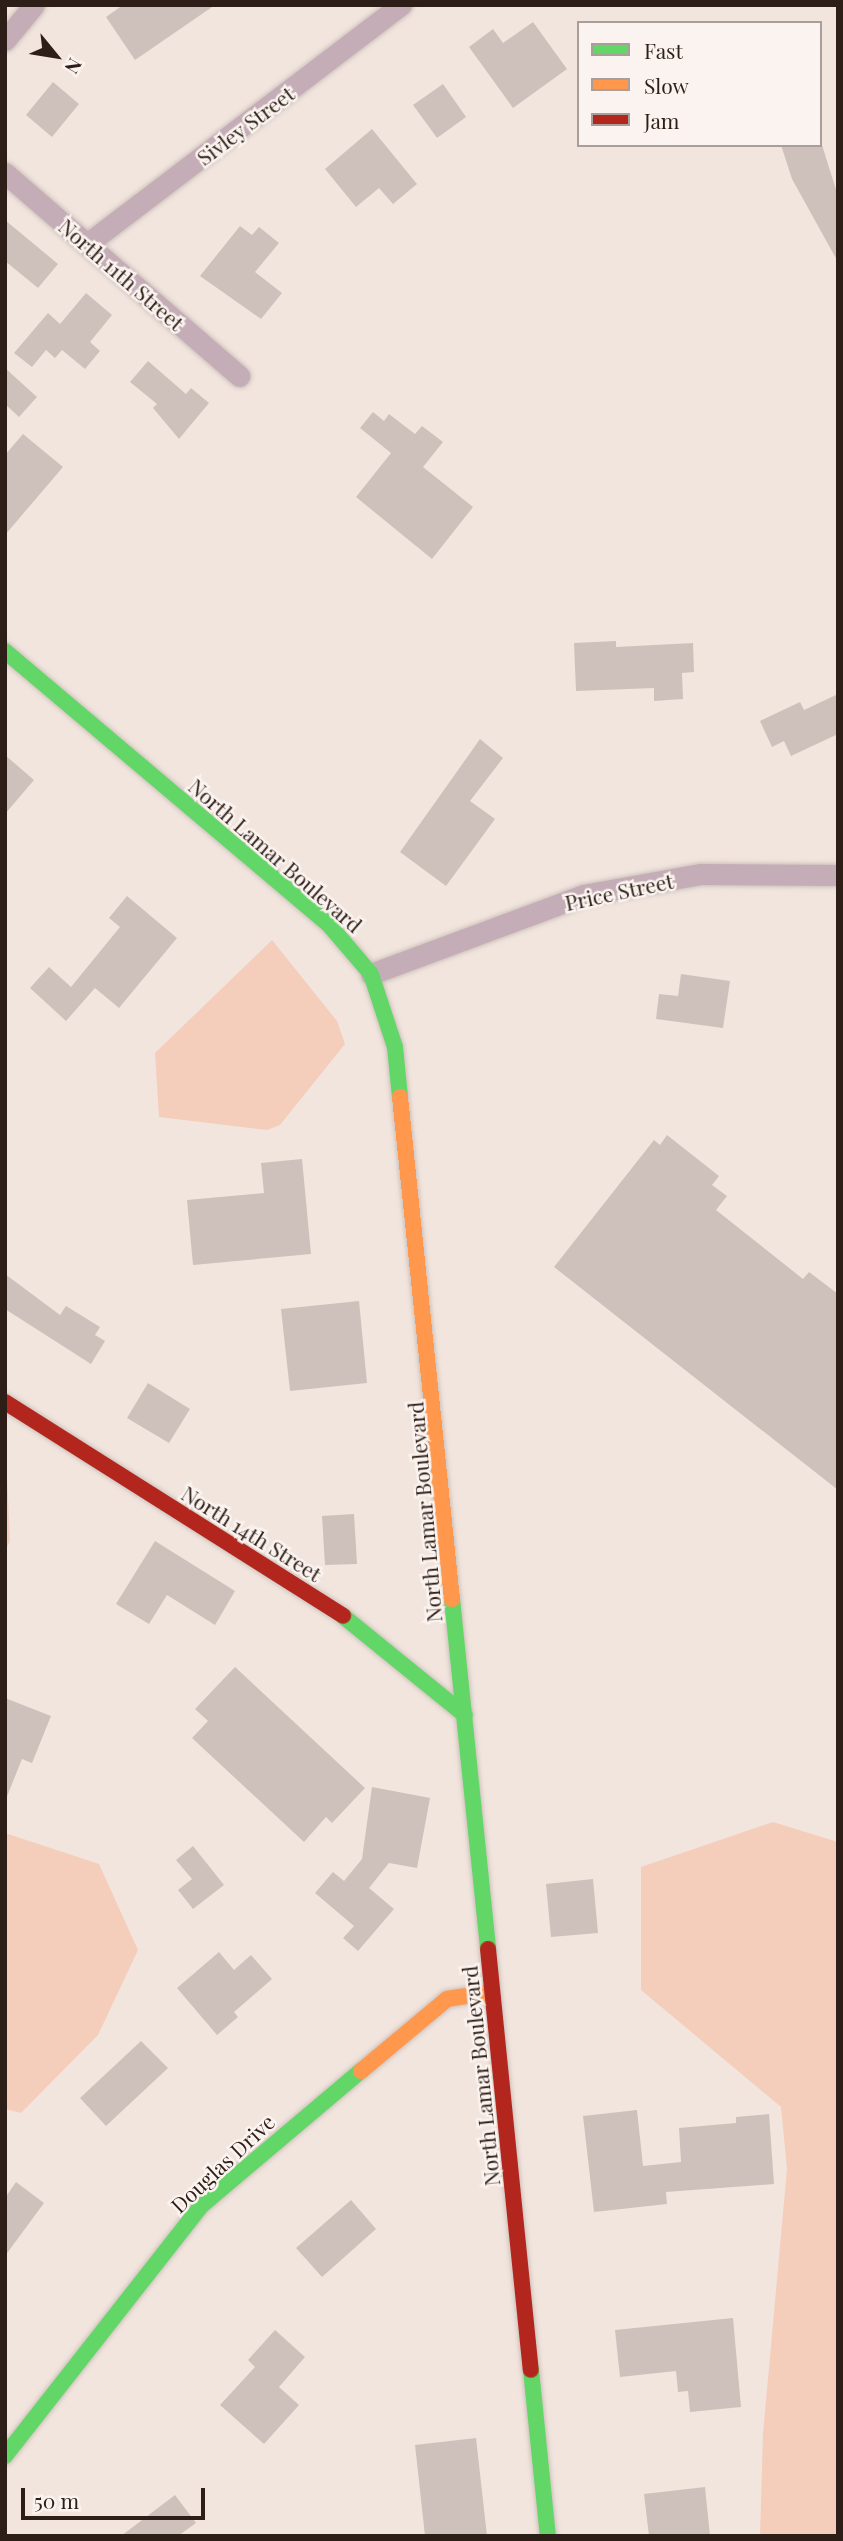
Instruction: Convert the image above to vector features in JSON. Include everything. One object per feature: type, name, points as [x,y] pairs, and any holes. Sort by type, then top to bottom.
[{"type":"street","points":[[5,40],[34,5]]},
{"type":"street","name":"Sivley Street","points":[[87,244],[401,5]]},
{"type":"street","name":"North 11th Street","points":[[5,173],[239,376]]},
{"type":"street","name":"North Lamar Boulevard","points":[[5,651],[330,926],[371,974],[395,1047],[548,2536]]},
{"type":"street","name":"Price Street","points":[[371,974],[583,895],[701,874],[838,875]]},
{"type":"street","name":"North 14th Street","points":[[5,1402],[283,1574],[370,1635],[465,1715]]},
{"type":"street","name":"Douglas Drive","points":[[5,2456],[130,2291],[201,2206],[447,1999],[491,1992]]},
{"type":"shaded area","points":[[272,940],[337,1021],[345,1044],[280,1125],[267,1130],[159,1117],[155,1053]]},
{"type":"shaded area","points":[[7,1477],[10,1541],[5,1551],[5,1479]]},
{"type":"shaded area","points":[[773,1822],[838,1842],[838,2536],[760,2536],[763,2434],[787,2169],[781,2107],[641,1990],[641,1867]]},
{"type":"shaded area","points":[[5,1833],[99,1864],[138,1950],[98,2035],[21,2113],[5,2109]]},
{"type":"building","points":[[123,5],[215,5],[135,60],[106,17]]},
{"type":"building","points":[[533,22],[567,69],[513,108],[469,47],[493,29],[503,43]]},
{"type":"building","points":[[53,82],[79,104],[52,137],[26,115]]},
{"type":"building","points":[[443,84],[466,117],[437,138],[413,105]]},
{"type":"building","points":[[372,129],[417,184],[393,204],[379,188],[356,207],[325,169]]},
{"type":"building","points":[[822,145],[838,196],[838,262],[792,179],[782,147]]},
{"type":"building","points":[[5,220],[58,264],[38,288],[5,261]]},
{"type":"building","points":[[240,226],[252,235],[259,227],[279,243],[255,272],[282,293],[261,319],[200,276]]},
{"type":"building","points":[[86,293],[112,315],[90,342],[100,351],[85,369],[62,350],[55,358],[46,350],[32,367],[14,353],[48,313],[60,324]]},
{"type":"building","points":[[148,361],[186,394],[191,388],[209,403],[179,439],[153,408],[157,404],[130,382]]},
{"type":"building","points":[[5,368],[37,397],[19,417],[5,404]]},
{"type":"building","points":[[373,412],[384,421],[389,414],[415,434],[422,426],[443,442],[423,467],[473,507],[432,559],[356,497],[391,453],[360,428]]},
{"type":"building","points":[[23,434],[63,467],[5,535],[5,455]]},
{"type":"building","points":[[616,641],[616,647],[693,643],[694,672],[682,673],[683,699],[654,701],[654,688],[576,691],[574,643]]},
{"type":"building","points":[[838,694],[838,734],[791,756],[784,741],[772,747],[760,721],[800,702],[804,710]]},
{"type":"building","points":[[480,739],[503,758],[470,801],[495,819],[446,886],[400,852]]},
{"type":"building","points":[[5,755],[34,780],[5,814]]},
{"type":"building","points":[[127,896],[177,938],[119,1008],[95,988],[66,1021],[30,988],[49,967],[71,987],[120,927],[109,918]]},
{"type":"building","points":[[681,974],[730,981],[723,1028],[656,1019],[659,994],[678,996]]},
{"type":"building","points":[[667,1135],[719,1176],[712,1185],[727,1196],[716,1210],[803,1279],[809,1272],[838,1294],[838,1490],[554,1267],[654,1140],[660,1145]]},
{"type":"building","points":[[302,1159],[311,1254],[193,1265],[187,1200],[264,1193],[261,1163]]},
{"type":"building","points":[[5,1274],[60,1315],[66,1306],[100,1327],[95,1335],[105,1341],[91,1364],[5,1309]]},
{"type":"building","points":[[359,1301],[367,1383],[290,1391],[281,1309]]},
{"type":"building","points":[[148,1383],[190,1409],[169,1443],[127,1418]]},
{"type":"building","points":[[354,1514],[357,1564],[325,1565],[322,1516]]},
{"type":"building","points":[[155,1541],[235,1591],[215,1625],[167,1595],[149,1624],[116,1604]]},
{"type":"building","points":[[235,1667],[365,1788],[332,1823],[326,1817],[304,1842],[192,1738],[208,1721],[195,1709]]},
{"type":"building","points":[[5,1698],[51,1716],[32,1763],[22,1759],[6,1799]]},
{"type":"building","points":[[372,1787],[430,1798],[417,1868],[389,1863],[369,1888],[394,1909],[358,1951],[343,1938],[354,1926],[315,1893],[333,1872],[344,1881],[362,1859]]},
{"type":"building","points":[[193,1846],[224,1885],[193,1909],[178,1890],[192,1879],[176,1860]]},
{"type":"building","points":[[593,1879],[598,1933],[551,1937],[546,1884]]},
{"type":"building","points":[[219,1952],[234,1970],[251,1955],[272,1979],[234,2012],[238,2017],[217,2035],[177,1988]]},
{"type":"building","points":[[141,2041],[168,2068],[106,2126],[80,2098]]},
{"type":"building","points":[[637,2110],[643,2166],[681,2162],[679,2128],[736,2123],[736,2117],[769,2114],[774,2184],[666,2192],[667,2204],[594,2212],[583,2116]]},
{"type":"building","points":[[16,2182],[44,2203],[5,2256],[5,2198]]},
{"type":"building","points":[[351,2200],[376,2229],[322,2277],[296,2248]]},
{"type":"building","points":[[733,2318],[741,2407],[690,2412],[688,2391],[678,2392],[676,2371],[620,2377],[615,2330]]},
{"type":"building","points":[[275,2330],[305,2357],[279,2387],[299,2405],[264,2444],[220,2405],[255,2367],[248,2360]]},
{"type":"building","points":[[476,2438],[487,2536],[425,2536],[415,2445]]},
{"type":"building","points":[[705,2487],[710,2536],[649,2536],[644,2494]]},
{"type":"building","points":[[175,2495],[196,2523],[178,2536],[121,2536]]},
{"type":"traffic: fast","points":[[5,651],[330,926],[371,974],[395,1047],[400,1097]]},
{"type":"traffic: fast","points":[[452,1599],[488,1949]]},
{"type":"traffic: fast","points":[[343,1616],[465,1715]]},
{"type":"traffic: fast","points":[[5,2456],[201,2206],[361,2071]]},
{"type":"traffic: fast","points":[[531,2370],[548,2536]]},
{"type":"traffic: slow","points":[[400,1097],[452,1599]]},
{"type":"traffic: slow","points":[[361,2071],[447,1999],[491,1992]]},
{"type":"traffic: jam","points":[[5,1402],[343,1616]]},
{"type":"traffic: jam","points":[[488,1949],[531,2370]]}]
